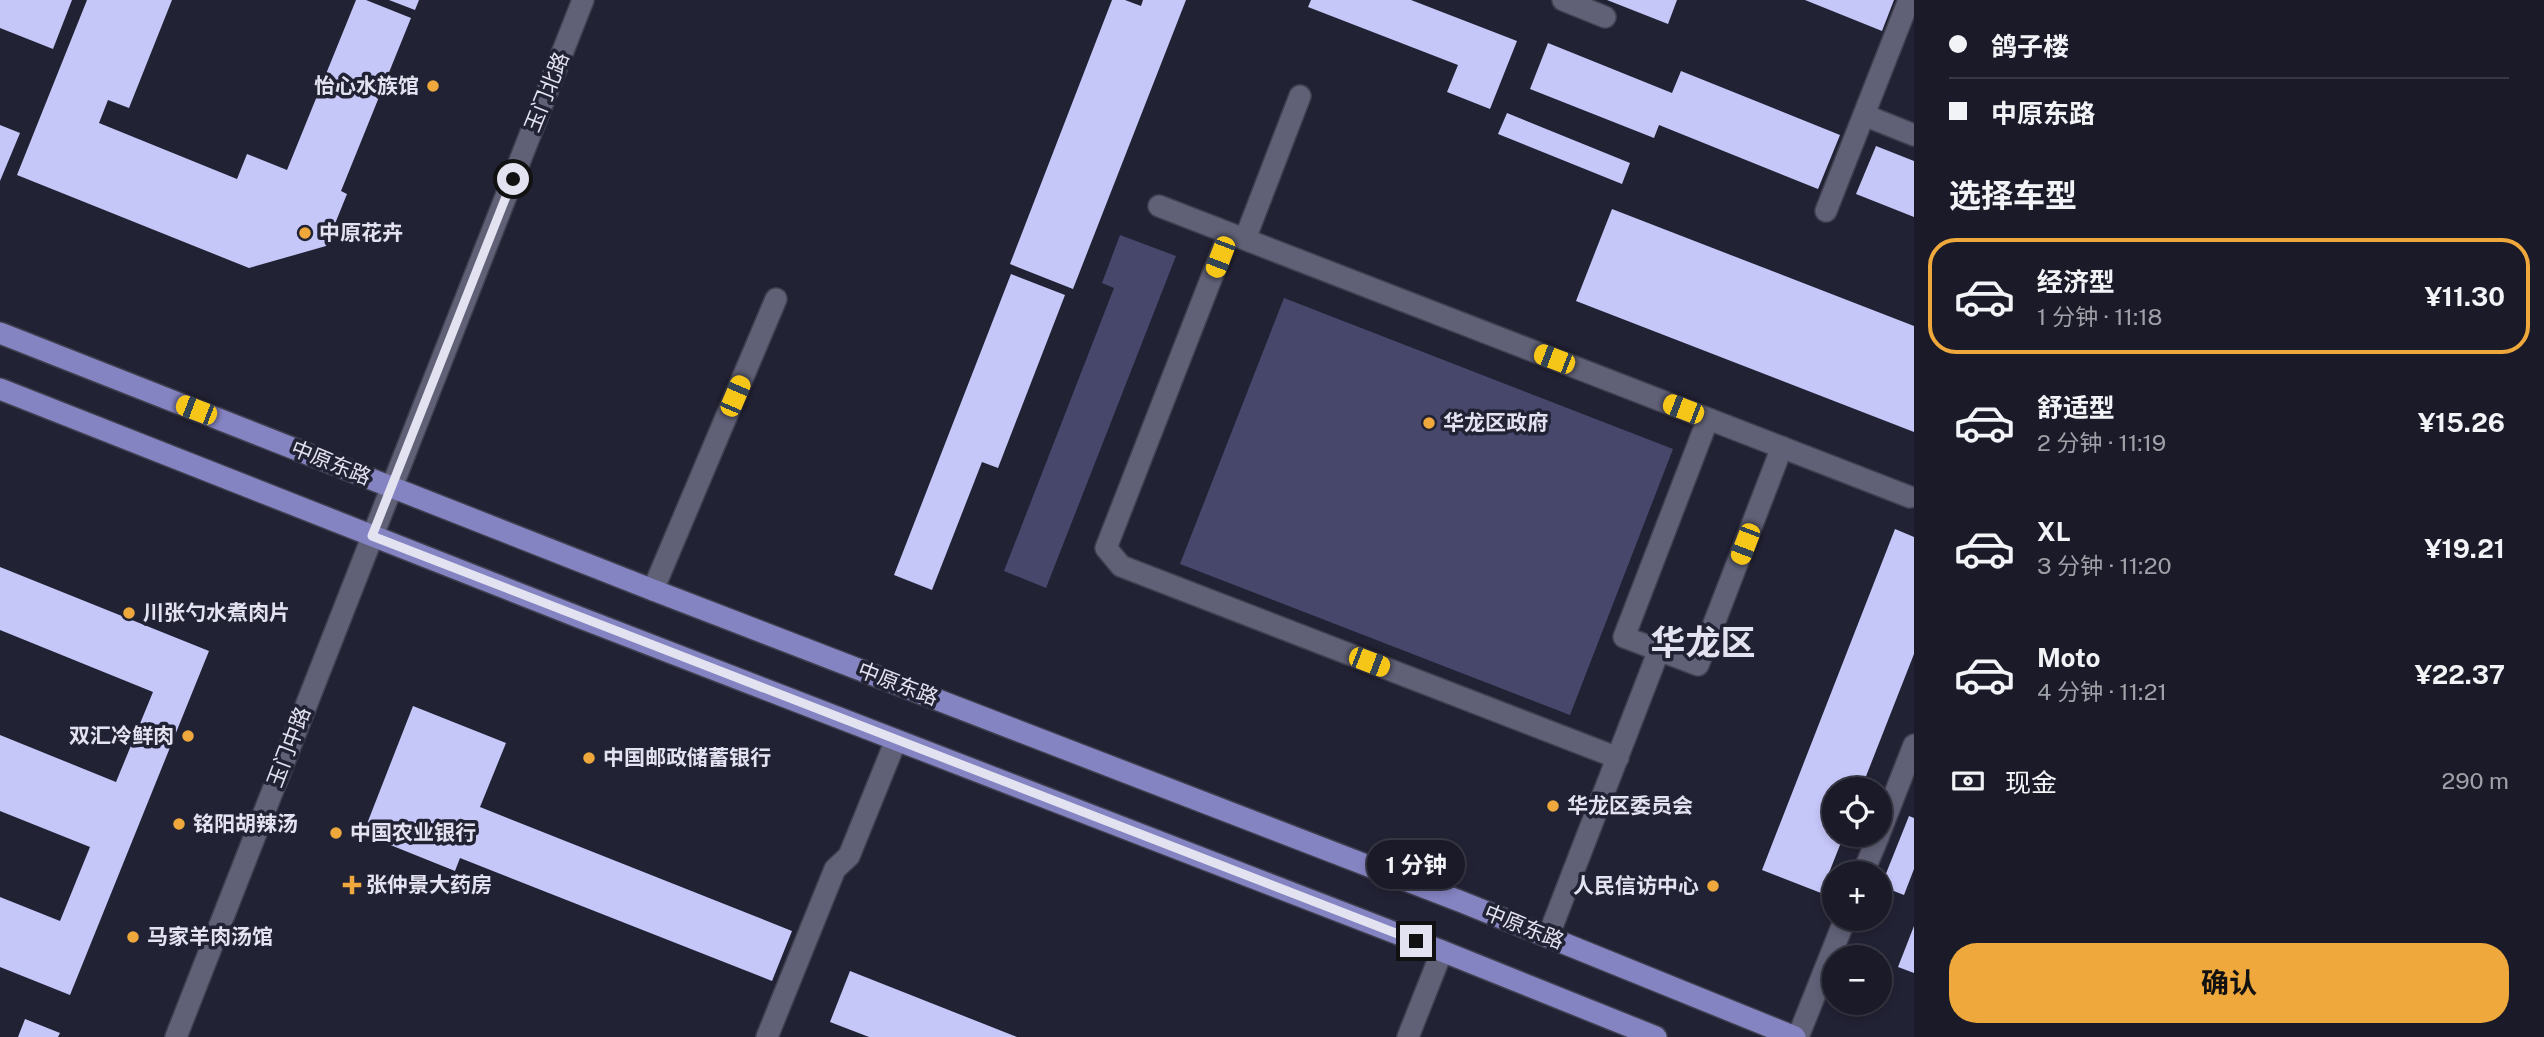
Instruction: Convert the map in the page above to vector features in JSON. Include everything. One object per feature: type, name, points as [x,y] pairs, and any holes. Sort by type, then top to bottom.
[{"type":"main road","name":"中原东路","points":[[0,333],[1548,937],[1797,1037]]},
{"type":"main road","points":[[0,389],[1442,951],[1656,1037]]},
{"type":"street","name":"玉门北路","points":[[372,536],[583,0]]},
{"type":"street","points":[[1563,0],[1605,17]]},
{"type":"street","points":[[1826,211],[1909,0]]},
{"type":"street","points":[[1300,96],[1237,236],[1106,548],[1121,566],[1618,758]]},
{"type":"street","points":[[1864,115],[1914,135]]},
{"type":"street","points":[[1158,206],[1910,497]]},
{"type":"street","points":[[653,590],[776,299]]},
{"type":"street","points":[[1708,419],[1623,637],[1698,666],[1782,447]]},
{"type":"street","name":"玉门中路","points":[[176,1037],[372,536]]},
{"type":"street","points":[[1548,937],[1660,650]]},
{"type":"street","points":[[766,1037],[835,869],[849,856],[896,740]]},
{"type":"street","points":[[1892,801],[1914,745]]},
{"type":"street","points":[[1797,1037],[1840,931]]},
{"type":"street","points":[[1408,1037],[1442,951]]},
{"type":"shaded area","points":[[1120,235],[1176,256],[1046,588],[1004,571],[1114,288],[1102,283]]},
{"type":"shaded area","points":[[1284,298],[1673,449],[1570,715],[1180,564]]},
{"type":"building","points":[[0,0],[72,0],[53,49],[0,28]]},
{"type":"building","points":[[87,0],[172,0],[129,108],[108,100],[99,123],[237,179],[247,154],[287,170],[356,0],[366,0],[411,18],[341,191],[347,194],[326,246],[249,268],[17,175]]},
{"type":"building","points":[[389,0],[419,0],[415,10]]},
{"type":"building","points":[[1112,0],[1125,0],[1141,6],[1143,0],[1186,0],[1073,289],[1010,264]]},
{"type":"building","points":[[1311,0],[1411,0],[1517,41],[1490,109],[1447,92],[1458,65],[1308,7]]},
{"type":"building","points":[[1607,0],[1677,0],[1668,24]]},
{"type":"building","points":[[1805,0],[1894,0],[1882,31]]},
{"type":"building","points":[[1548,43],[1672,93],[1681,71],[1840,135],[1818,189],[1659,125],[1654,138],[1530,89]]},
{"type":"building","points":[[1507,113],[1630,163],[1622,184],[1498,134]]},
{"type":"building","points":[[0,125],[20,133],[0,181]]},
{"type":"building","points":[[1876,146],[1914,161],[1914,217],[1856,194]]},
{"type":"building","points":[[1612,209],[1914,326],[1914,432],[1576,301]]},
{"type":"building","points":[[1011,274],[1065,295],[998,468],[982,462],[932,590],[894,575]]},
{"type":"building","points":[[1895,529],[1914,537],[1914,654],[1866,777],[1822,777],[1822,847],[1839,847],[1834,861],[1822,861],[1821,893],[1762,870]]},
{"type":"building","points":[[0,567],[209,651],[70,995],[0,967],[0,897],[60,921],[90,847],[0,811],[0,735],[116,782],[153,692],[0,630]]},
{"type":"building","points":[[413,706],[506,743],[480,807],[792,931],[772,981],[460,858],[455,871],[363,834]]},
{"type":"building","points":[[1909,816],[1914,818],[1914,869],[1904,895],[1892,890],[1891,861]]},
{"type":"building","points":[[1914,926],[1914,973],[1898,967]]},
{"type":"building","points":[[850,971],[1017,1037],[869,1037],[830,1022]]},
{"type":"building","points":[[25,1019],[60,1033],[58,1037],[18,1037]]},
{"type":"place","name":"怡心水族馆","points":[[433,86]]},
{"type":"place","name":"中原花卉","points":[[305,233]]},
{"type":"place","name":"华龙区政府","points":[[1429,423]]},
{"type":"place","name":"川张勺水煮肉片","points":[[129,613]]},
{"type":"place","name":"双汇冷鲜肉","points":[[188,736]]},
{"type":"place","name":"中国邮政储蓄银行","points":[[589,758]]},
{"type":"place","name":"华龙区委员会","points":[[1553,806]]},
{"type":"place","name":"铭阳胡辣汤","points":[[179,824]]},
{"type":"place","name":"中国农业银行","points":[[336,833]]},
{"type":"place","name":"张仲景大药房","points":[[352,885]]},
{"type":"place","name":"人民信访中心","points":[[1713,886]]},
{"type":"place","name":"马家羊肉汤馆","points":[[133,937]]},
{"type":"district","name":"华龙区","points":[[1703,643]]},
{"type":"route","points":[[513,179],[372,536],[1416,941]]}]
